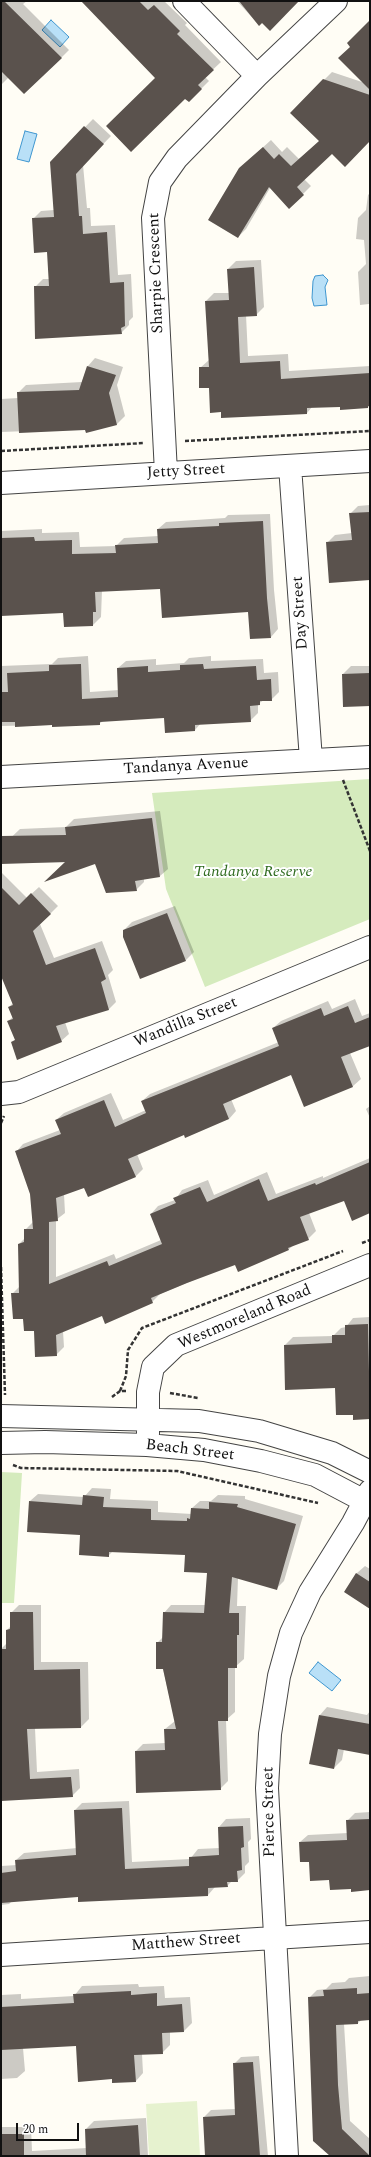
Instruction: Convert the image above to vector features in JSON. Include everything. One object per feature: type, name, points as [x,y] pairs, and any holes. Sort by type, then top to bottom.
[{"type":"street","points":[[184,1],[257,76]]},
{"type":"street","name":"Sharpie Crescent","points":[[166,473],[153,218],[160,182],[177,158],[257,76],[336,1]]},
{"type":"street","name":"Jetty Street","points":[[1,482],[370,461]]},
{"type":"street","name":"Day Street","points":[[290,466],[311,760]]},
{"type":"street","name":"Tandanya Avenue","points":[[1,777],[370,757]]},
{"type":"street","name":"Wandilla Street","points":[[1,1094],[19,1092],[370,947]]},
{"type":"street","name":"Westmoreland Road","points":[[147,1445],[148,1392],[153,1367],[176,1345],[370,1265]]},
{"type":"street","name":"Beach Street","points":[[3,1408],[199,1421],[259,1431],[332,1453],[370,1472]]},
{"type":"street","name":"Beach Street","points":[[1,1443],[45,1442],[147,1445],[204,1450],[261,1461],[314,1476],[368,1499]]},
{"type":"street","name":"Pierce Street","points":[[287,2156],[267,1788],[270,1734],[279,1676],[291,1633],[310,1592],[368,1499]]},
{"type":"street","name":"Matthew Street","points":[[1,1955],[370,1932]]},
{"type":"path","points":[[335,759],[370,851]]},
{"type":"path","points":[[1,1267],[3,1408]]},
{"type":"path","points":[[8,1464],[21,1468],[177,1471],[323,1504]]},
{"type":"green space","name":"Tandanya Reserve","points":[[370,779],[370,919],[205,987],[166,889],[152,793]]},
{"type":"green space","points":[[1,1472],[22,1473],[14,1603],[1,1603]]},
{"type":"green space","points":[[197,2101],[200,2156],[149,2156],[146,2104]]},
{"type":"water","points":[[51,20],[69,37],[60,47],[42,30]]},
{"type":"water","points":[[25,131],[37,134],[29,162],[17,159]]},
{"type":"water","points":[[323,275],[328,280],[325,287],[327,305],[314,306],[312,298],[313,281],[315,276]]},
{"type":"water","points":[[318,1662],[341,1680],[332,1691],[309,1673]]},
{"type":"building","points":[[1,1],[4,1],[62,58],[24,94],[1,71]]},
{"type":"building","points":[[81,1],[139,1],[148,10],[154,5],[180,31],[177,34],[214,70],[198,85],[202,89],[189,102],[185,99],[131,152],[106,126],[155,78]]},
{"type":"building","points":[[239,1],[299,1],[270,31],[262,23],[259,26]]},
{"type":"building","points":[[370,20],[370,90],[338,58],[350,47],[347,43]]},
{"type":"building","points":[[323,79],[370,95],[370,141],[345,167],[332,154],[297,187],[304,195],[289,209],[269,187],[238,238],[208,220],[239,168],[263,147],[274,159],[279,154],[291,166],[319,141],[290,113]]},
{"type":"building","points":[[84,126],[104,144],[76,174],[79,216],[82,216],[83,234],[107,232],[110,283],[124,282],[125,326],[121,328],[122,334],[35,339],[34,286],[49,286],[47,252],[34,253],[32,218],[54,217],[50,162]]},
{"type":"building","points":[[254,267],[257,316],[238,317],[240,363],[280,361],[281,379],[370,373],[370,406],[368,406],[368,408],[340,410],[340,407],[307,408],[307,414],[221,418],[221,412],[210,413],[209,388],[199,388],[199,367],[209,367],[205,301],[229,300],[227,269]]},
{"type":"building","points":[[87,366],[116,375],[109,393],[117,425],[86,433],[85,430],[19,433],[17,392],[79,390]]},
{"type":"building","points":[[370,512],[370,580],[329,583],[326,542],[352,540],[349,513]]},
{"type":"building","points":[[263,521],[267,598],[271,638],[250,639],[248,612],[162,618],[160,589],[95,592],[96,612],[93,612],[93,626],[64,627],[63,613],[1,616],[1,538],[34,537],[35,541],[72,540],[72,554],[116,553],[115,545],[158,543],[157,529],[219,526],[219,523]]},
{"type":"building","points":[[81,664],[82,699],[118,697],[117,668],[148,666],[148,672],[180,670],[180,665],[203,664],[204,669],[256,666],[257,680],[271,679],[272,701],[260,701],[260,705],[250,706],[251,722],[195,725],[195,731],[165,733],[164,718],[100,722],[100,725],[52,727],[52,725],[15,727],[15,722],[1,722],[1,692],[8,692],[7,673],[49,671],[49,665]]},
{"type":"building","points":[[370,673],[370,706],[343,707],[342,674]]},
{"type":"building","points":[[152,818],[160,877],[135,881],[137,891],[106,893],[95,864],[44,882],[65,862],[1,864],[1,836],[66,835],[65,827]]},
{"type":"building","points":[[1,887],[19,905],[31,893],[51,914],[33,931],[46,965],[95,948],[106,979],[101,982],[109,1010],[56,1026],[62,1042],[17,1060],[11,1042],[15,1040],[7,1021],[13,1019],[8,1007],[13,1005],[1,976]]},
{"type":"building","points":[[167,913],[186,961],[140,979],[123,937],[123,930]]},
{"type":"building","points":[[348,1006],[355,1023],[370,1017],[370,1046],[341,1057],[353,1087],[304,1107],[291,1075],[223,1104],[229,1119],[185,1138],[184,1135],[128,1159],[136,1177],[88,1197],[84,1188],[56,1198],[58,1221],[49,1222],[49,1284],[107,1261],[109,1266],[162,1244],[150,1214],[176,1203],[173,1198],[200,1187],[207,1202],[259,1179],[268,1201],[315,1183],[316,1185],[370,1162],[370,1213],[352,1221],[344,1201],[300,1217],[309,1240],[288,1248],[289,1250],[238,1272],[235,1265],[187,1283],[151,1298],[153,1303],[105,1324],[102,1316],[56,1335],[57,1356],[35,1357],[34,1331],[24,1331],[23,1319],[13,1319],[11,1293],[19,1293],[18,1244],[24,1242],[24,1229],[33,1229],[30,1194],[15,1151],[61,1134],[55,1120],[104,1100],[115,1127],[146,1113],[141,1101],[279,1046],[272,1028],[321,1008],[324,1016]]},
{"type":"building","points":[[368,1324],[370,1419],[353,1420],[353,1415],[336,1415],[335,1388],[285,1390],[284,1345],[332,1343],[332,1335],[345,1335],[345,1325]]},
{"type":"building","points":[[83,1495],[104,1497],[103,1507],[151,1509],[151,1520],[187,1521],[187,1518],[190,1519],[191,1508],[209,1509],[209,1502],[238,1504],[237,1507],[296,1524],[277,1590],[232,1577],[229,1613],[239,1613],[239,1635],[237,1635],[237,1668],[228,1668],[228,1721],[218,1721],[221,1790],[136,1793],[135,1751],[165,1750],[164,1729],[176,1729],[163,1669],[156,1669],[156,1642],[162,1642],[163,1612],[204,1613],[207,1573],[184,1572],[185,1555],[109,1552],[109,1557],[79,1555],[80,1535],[27,1532],[29,1501],[82,1505]]},
{"type":"building","points":[[356,1573],[370,1582],[370,1609],[344,1592]]},
{"type":"building","points":[[10,1612],[33,1612],[34,1670],[80,1669],[81,1728],[27,1729],[30,1779],[71,1777],[73,1797],[1,1801],[1,1649],[6,1649],[6,1630],[10,1629]]},
{"type":"building","points":[[319,1715],[370,1724],[370,1755],[338,1749],[334,1769],[309,1764]]},
{"type":"building","points":[[122,1808],[125,1869],[189,1866],[189,1857],[219,1855],[218,1827],[243,1826],[244,1847],[241,1848],[242,1870],[237,1871],[238,1882],[227,1882],[228,1887],[208,1888],[208,1896],[78,1902],[78,1897],[1,1903],[1,1873],[16,1871],[15,1860],[76,1855],[74,1810]]},
{"type":"building","points":[[370,1819],[370,1890],[351,1892],[351,1889],[330,1890],[329,1880],[310,1881],[309,1862],[300,1862],[299,1842],[347,1840],[346,1820]]},
{"type":"building","points":[[357,1988],[357,1994],[370,1993],[370,2020],[358,2021],[358,2024],[336,2025],[338,2085],[342,2129],[370,2156],[330,2156],[313,2141],[308,1997],[324,1996],[323,1990]]},
{"type":"building","points":[[131,1991],[131,1995],[157,1993],[157,2006],[182,2004],[184,2032],[162,2033],[163,2054],[134,2055],[136,2082],[112,2083],[112,2079],[78,2082],[76,2046],[1,2050],[1,2007],[74,2003],[73,1994]]},
{"type":"building","points":[[253,2062],[260,2156],[205,2156],[203,2117],[235,2115],[233,2063]]},
{"type":"building","points":[[138,2125],[140,2156],[86,2156],[85,2129]]},
{"type":"building","points":[[1,2134],[24,2134],[24,2156],[1,2156]]}]
